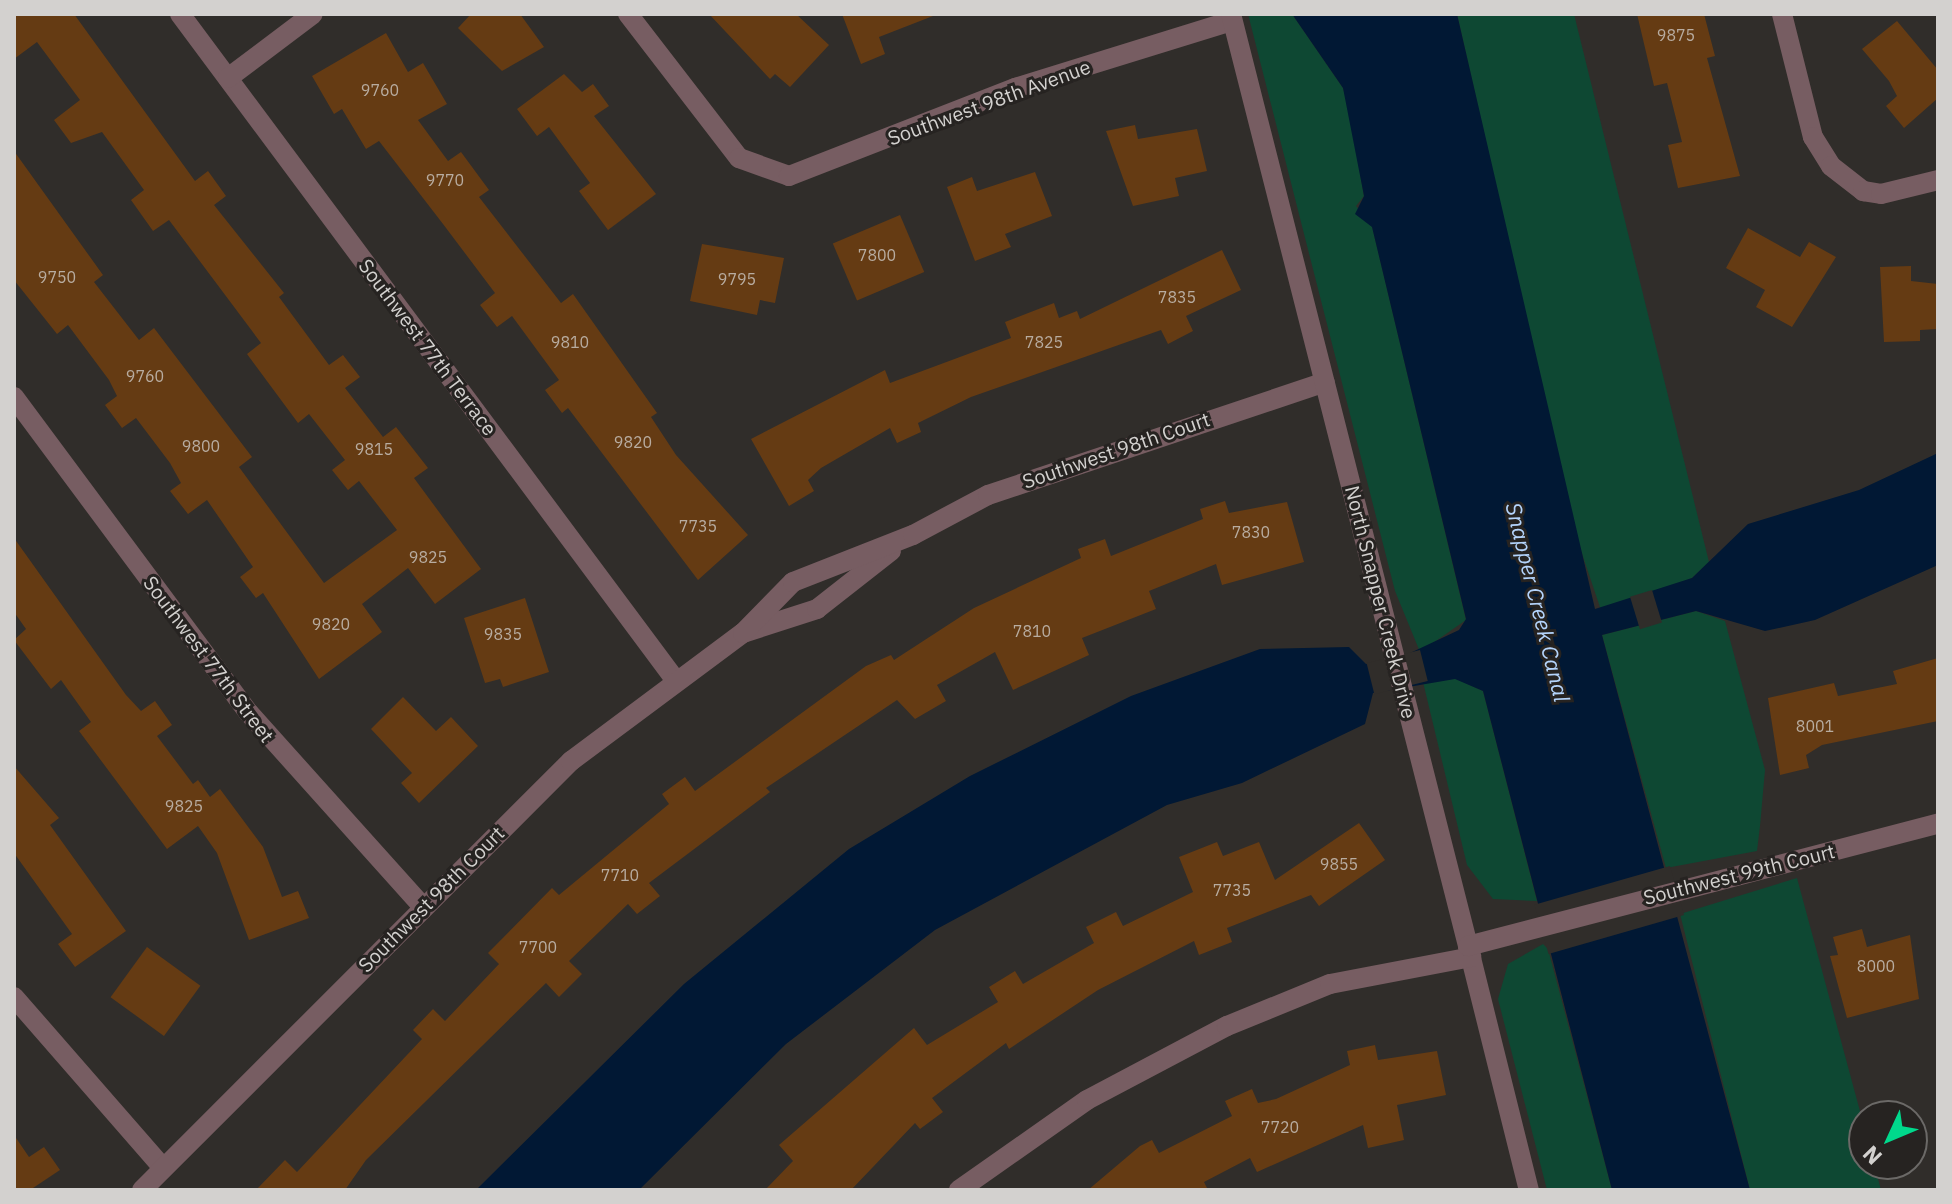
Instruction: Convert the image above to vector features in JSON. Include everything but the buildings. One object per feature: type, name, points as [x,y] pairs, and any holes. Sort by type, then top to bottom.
[{"type":"street","name":"Southwest 77th Terrace","points":[[180,14],[676,681]]},
{"type":"street","points":[[228,78],[313,14]]},
{"type":"street","name":"Southwest 98th Avenue","points":[[628,14],[747,165],[772,175],[808,172],[1015,88],[1232,18]]},
{"type":"street","points":[[1782,14],[1821,152],[1863,191],[1900,194],[1938,180]]},
{"type":"street","name":"North Snapper Creek Drive","points":[[1232,18],[1529,1190]]},
{"type":"street","name":"Southwest 98th Court","points":[[142,1190],[422,906],[571,761],[743,633],[805,574],[913,535],[988,495],[1325,382]]},
{"type":"street","name":"Southwest 77th Street","points":[[14,397],[249,713],[422,906]]},
{"type":"street","name":"Southwest 98th Court","points":[[743,633],[817,609],[913,535]]},
{"type":"street","name":"Southwest 99th Court","points":[[959,1190],[1051,1123],[1174,1051],[1330,984],[1379,978],[1470,951],[1540,925],[1938,824]]},
{"type":"street","points":[[14,997],[163,1168]]},
{"type":"green space","points":[[1248,14],[1292,14],[1343,88],[1349,110],[1364,196],[1356,206],[1372,226],[1466,620],[1420,652],[1395,591]]},
{"type":"green space","points":[[1457,14],[1574,14],[1709,562],[1692,578],[1602,613],[1574,530]]},
{"type":"green space","points":[[1696,611],[1725,621],[1765,770],[1760,826],[1757,851],[1666,868],[1602,635]]},
{"type":"green space","points":[[1455,678],[1483,691],[1537,901],[1493,899],[1467,865],[1423,682]]},
{"type":"green space","points":[[1797,878],[1857,1100],[1848,1100],[1848,1180],[1878,1180],[1881,1190],[1750,1190],[1680,914]]},
{"type":"green space","points":[[1543,944],[1548,949],[1612,1190],[1547,1190],[1498,999],[1508,964]]},
{"type":"water","name":"Snapper Creek Canal","points":[[1292,14],[1457,14],[1595,609],[1692,578],[1748,524],[1859,490],[1938,453],[1938,565],[1815,620],[1765,631],[1696,611],[1602,635],[1750,1190],[1612,1190],[1483,691],[1455,679],[1373,693],[1365,724],[1242,783],[1167,805],[935,930],[786,1044],[639,1190],[476,1190],[684,984],[849,849],[970,776],[1131,696],[1260,649],[1349,647],[1366,664],[1391,662],[1459,630],[1466,619],[1372,227],[1355,214],[1364,196],[1343,88]]},
{"type":"pier","points":[[1652,590],[1662,623],[1640,629],[1630,597]]},
{"type":"pier","points":[[1420,650],[1428,681],[1374,694],[1367,663]]},
{"type":"pier","points":[[1670,866],[1684,915],[1549,954],[1534,905]]}]
